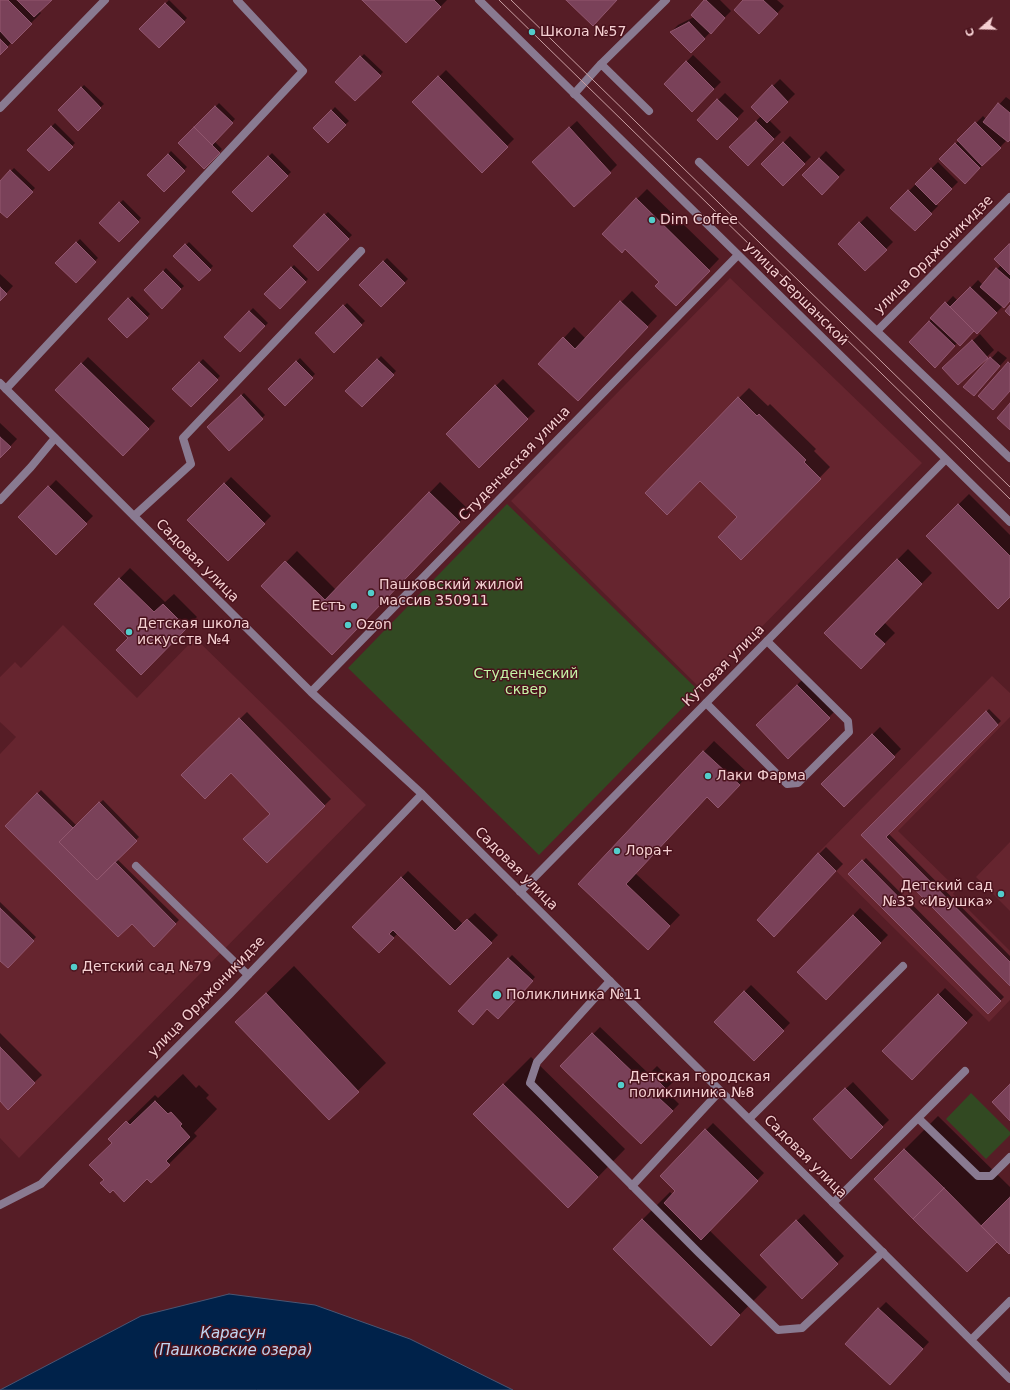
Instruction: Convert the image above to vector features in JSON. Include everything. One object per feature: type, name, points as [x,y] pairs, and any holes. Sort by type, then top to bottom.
[{"type":"street","points":[[0,108],[105,0]]},
{"type":"street","points":[[3,386],[304,72],[237,0]]},
{"type":"street","name":"улица Бершанской","points":[[479,0],[1010,522]]},
{"type":"street","points":[[574,94],[601,64],[666,0]]},
{"type":"street","points":[[601,64],[650,111]]},
{"type":"street","points":[[700,162],[1010,458]]},
{"type":"street","name":"улица Орджоникидзе","points":[[877,331],[1010,197]]},
{"type":"street","points":[[134,516],[191,464],[183,438],[361,251]]},
{"type":"street","name":"Студенческая улица","points":[[311,692],[738,255]]},
{"type":"street","name":"Садовая улица","points":[[3,386],[311,692],[422,794],[1010,1379]]},
{"type":"street","points":[[0,500],[31,467],[55,438]]},
{"type":"street","name":"Кутовая улица","points":[[520,892],[946,460]]},
{"type":"street","points":[[706,703],[787,784],[798,783],[849,732],[848,721],[767,641]]},
{"type":"street","name":"улица Орджоникидзе","points":[[0,1205],[41,1184],[248,975],[422,794]]},
{"type":"street","points":[[136,866],[248,975]]},
{"type":"street","points":[[749,1119],[903,966]]},
{"type":"street","points":[[610,981],[537,1062],[530,1084],[699,1253],[778,1330],[802,1328],[882,1252]]},
{"type":"street","points":[[833,1203],[964,1071]]},
{"type":"street","points":[[632,1186],[720,1091]]},
{"type":"street","points":[[918,1118],[978,1176],[991,1176],[1010,1157]]},
{"type":"street","points":[[971,1340],[1010,1301]]},
{"type":"shaded area","points":[[730,278],[922,463],[701,689],[511,501]]},
{"type":"shaded area","points":[[63,625],[137,698],[195,638],[366,805],[19,1158],[0,1138],[0,754],[16,737],[0,722],[0,677],[15,662],[21,668]]},
{"type":"shaded area","points":[[992,676],[1010,693],[1010,717],[898,831],[957,889],[953,894],[1010,951],[1010,1000],[989,1022],[818,853]]},
{"type":"shaded area","name":"Детский сад №33 «Ивушка»","points":[[1010,842],[1010,911],[976,877]]},
{"type":"green space","name":"Студенческий сквер","points":[[507,504],[699,691],[539,855],[348,668]]},
{"type":"green space","points":[[971,1093],[1010,1132],[1010,1135],[986,1159],[946,1119]]},
{"type":"water","name":"Карасун (Пашковские озера)","points":[[229,1294],[315,1305],[410,1339],[513,1390],[0,1390],[141,1316]]},
{"type":"building","points":[[0,0],[8,0],[32,24],[12,44],[0,31]]},
{"type":"building","points":[[17,0],[52,0],[34,17]]},
{"type":"building","points":[[362,0],[434,0],[441,7],[406,43]]},
{"type":"building","points":[[566,0],[617,0],[593,26]]},
{"type":"building","points":[[704,0],[706,0],[725,18],[711,34],[691,15]]},
{"type":"building","points":[[743,0],[763,0],[778,14],[759,34],[734,10]]},
{"type":"building","points":[[165,3],[185,22],[159,48],[139,29]]},
{"type":"building","points":[[689,22],[705,39],[691,53],[670,32]]},
{"type":"building","points":[[0,39],[8,47],[0,55]]},
{"type":"building","points":[[360,56],[381,76],[355,101],[335,82]]},
{"type":"building","points":[[686,61],[714,89],[692,112],[664,84]]},
{"type":"building","points":[[438,76],[508,147],[482,173],[412,102]]},
{"type":"building","points":[[772,85],[788,102],[767,123],[751,107]]},
{"type":"building","points":[[81,87],[101,108],[78,131],[58,110]]},
{"type":"building","points":[[717,99],[738,119],[717,140],[697,120]]},
{"type":"building","points":[[998,103],[1010,113],[1010,140],[1008,142],[983,122]]},
{"type":"building","points":[[215,106],[233,123],[212,145],[194,127]]},
{"type":"building","points":[[331,110],[346,125],[328,143],[313,128]]},
{"type":"building","points":[[756,121],[774,139],[748,166],[729,147]]},
{"type":"building","points":[[975,122],[1001,148],[982,166],[957,140]]},
{"type":"building","points":[[51,126],[73,147],[49,171],[27,150]]},
{"type":"building","points":[[194,127],[220,153],[204,169],[178,143]]},
{"type":"building","points":[[569,127],[611,173],[574,207],[532,162]]},
{"type":"building","points":[[783,142],[805,164],[783,186],[761,164]]},
{"type":"building","points":[[955,143],[980,168],[965,184],[939,159]]},
{"type":"building","points":[[168,154],[185,171],[164,192],[147,175]]},
{"type":"building","points":[[268,156],[288,176],[252,212],[232,192]]},
{"type":"building","points":[[819,158],[839,177],[822,195],[802,175]]},
{"type":"building","points":[[931,168],[952,189],[936,205],[915,184]]},
{"type":"building","points":[[10,170],[33,192],[7,218],[0,212],[0,181]]},
{"type":"building","points":[[908,190],[932,214],[915,231],[890,208]]},
{"type":"building","points":[[636,198],[710,271],[676,306],[655,286],[659,282],[625,249],[622,253],[602,234]]},
{"type":"building","points":[[119,202],[139,222],[119,242],[99,223]]},
{"type":"building","points":[[324,214],[349,239],[318,271],[293,246]]},
{"type":"building","points":[[859,222],[887,250],[865,271],[838,244]]},
{"type":"building","points":[[76,242],[96,262],[76,283],[55,263]]},
{"type":"building","points":[[185,244],[211,270],[199,281],[173,256]]},
{"type":"building","points":[[1010,244],[1010,275],[994,259]]},
{"type":"building","points":[[383,261],[405,283],[381,307],[359,285]]},
{"type":"building","points":[[291,267],[306,282],[280,309],[264,294]]},
{"type":"building","points":[[996,268],[1010,280],[1010,301],[1004,308],[980,287]]},
{"type":"building","points":[[163,271],[181,289],[162,309],[144,290]]},
{"type":"building","points":[[0,287],[7,294],[0,301]]},
{"type":"building","points":[[970,287],[997,313],[977,334],[950,307]]},
{"type":"building","points":[[128,298],[148,318],[127,338],[108,319]]},
{"type":"building","points":[[620,301],[648,327],[578,401],[538,364],[563,337],[575,349]]},
{"type":"building","points":[[945,302],[974,331],[960,346],[930,318]]},
{"type":"building","points":[[343,305],[362,325],[334,353],[315,333]]},
{"type":"building","points":[[1010,305],[1010,316],[1005,311]]},
{"type":"building","points":[[249,311],[265,326],[240,352],[224,337]]},
{"type":"building","points":[[929,321],[955,346],[935,368],[909,342]]},
{"type":"building","points":[[972,340],[988,358],[958,385],[942,368]]},
{"type":"building","points":[[990,357],[1000,366],[974,396],[963,387]]},
{"type":"building","points":[[377,359],[394,375],[362,407],[345,391]]},
{"type":"building","points":[[296,361],[313,378],[285,406],[268,389]]},
{"type":"building","points":[[199,362],[218,380],[191,407],[172,389]]},
{"type":"building","points":[[1008,362],[1010,364],[1010,391],[993,410],[978,396]]},
{"type":"building","points":[[81,363],[149,429],[123,456],[55,390]]},
{"type":"building","points":[[495,385],[528,419],[479,468],[446,434]]},
{"type":"building","points":[[241,395],[263,419],[229,451],[207,427]]},
{"type":"building","points":[[738,397],[757,416],[759,414],[806,460],[804,462],[821,479],[741,560],[718,537],[737,517],[700,481],[667,515],[645,493]]},
{"type":"building","points":[[1010,403],[1010,430],[997,418]]},
{"type":"building","points":[[0,437],[11,447],[0,458]]},
{"type":"building","points":[[224,483],[265,524],[228,561],[187,520]]},
{"type":"building","points":[[48,486],[87,524],[56,555],[18,517]]},
{"type":"building","points":[[429,492],[460,522],[332,655],[261,586],[285,561],[325,600]]},
{"type":"building","points":[[958,504],[1010,556],[1010,597],[998,609],[926,536]]},
{"type":"building","points":[[897,559],[922,584],[874,634],[885,644],[861,669],[824,633]]},
{"type":"building","points":[[119,578],[154,612],[163,604],[187,628],[141,675],[116,650],[128,638],[94,604]]},
{"type":"building","points":[[797,685],[830,718],[788,759],[756,725]]},
{"type":"building","points":[[986,711],[998,725],[886,837],[1010,962],[1010,986],[861,835]]},
{"type":"building","points":[[239,718],[325,806],[267,863],[243,839],[270,814],[231,773],[205,799],[181,775]]},
{"type":"building","points":[[872,734],[895,757],[844,807],[821,784]]},
{"type":"building","points":[[703,751],[740,785],[718,808],[707,797],[626,884],[670,926],[648,950],[578,884]]},
{"type":"building","points":[[37,793],[73,828],[59,842],[97,880],[115,862],[176,924],[154,947],[132,924],[118,937],[5,826]]},
{"type":"building","points":[[99,802],[137,841],[97,880],[59,842]]},
{"type":"building","points":[[818,853],[836,871],[774,937],[757,920]]},
{"type":"building","points":[[862,860],[1001,1001],[988,1014],[848,874]]},
{"type":"building","points":[[401,877],[455,931],[467,919],[492,943],[450,985],[393,930],[389,934],[394,938],[379,953],[352,927]]},
{"type":"building","points":[[0,908],[34,941],[8,968],[0,961]]},
{"type":"building","points":[[853,915],[881,943],[826,1000],[797,972]]},
{"type":"building","name":"Поликлиника №11","points":[[508,958],[533,981],[498,1019],[487,1009],[473,1025],[458,1011]]},
{"type":"building","points":[[744,991],[784,1031],[754,1061],[714,1022]]},
{"type":"building","points":[[266,993],[359,1092],[329,1120],[235,1022]]},
{"type":"building","points":[[938,994],[967,1023],[912,1080],[882,1051]]},
{"type":"building","name":"Детская городская поликлиника №8","points":[[592,1033],[642,1081],[650,1073],[667,1090],[659,1098],[673,1111],[641,1144],[560,1066]]},
{"type":"building","points":[[0,1047],[35,1083],[8,1110],[0,1101]]},
{"type":"building","points":[[503,1084],[598,1177],[568,1208],[473,1114]]},
{"type":"building","points":[[1010,1084],[1010,1121],[992,1102]]},
{"type":"building","points":[[845,1088],[883,1127],[851,1159],[813,1119]]},
{"type":"building","points":[[155,1101],[168,1114],[171,1112],[182,1124],[180,1126],[190,1137],[166,1161],[170,1165],[151,1183],[147,1179],[124,1202],[113,1190],[110,1193],[100,1183],[104,1180],[89,1165],[112,1143],[108,1139],[126,1121],[130,1125]]},
{"type":"building","points":[[705,1129],[758,1181],[701,1240],[664,1203],[675,1191],[660,1176]]},
{"type":"building","points":[[904,1149],[944,1188],[913,1219],[874,1179]]},
{"type":"building","points":[[944,1188],[997,1242],[967,1272],[913,1219]]},
{"type":"building","points":[[1010,1197],[1010,1253],[1009,1254],[981,1226]]},
{"type":"building","points":[[642,1219],[740,1315],[711,1346],[613,1249]]},
{"type":"building","points":[[796,1220],[838,1264],[802,1299],[760,1255]]},
{"type":"building","points":[[878,1308],[923,1349],[890,1385],[845,1344]]},
{"type":"tram line","points":[[499,0],[1010,499]]},
{"type":"tram line","points":[[511,0],[1010,487]]},
{"type":"place","name":"Школа №57","points":[[532,32]]},
{"type":"place","name":"Dim Coffee","points":[[652,220]]},
{"type":"place","name":"Пашковский жилой массив 350911","points":[[371,593]]},
{"type":"place","name":"Естъ","points":[[354,606]]},
{"type":"place","name":"Ozon","points":[[348,625]]},
{"type":"place","name":"Детская школа искусств №4","points":[[129,632]]},
{"type":"place","name":"Лаки Фарма","points":[[708,776]]},
{"type":"place","name":"Лора+","points":[[617,851]]},
{"type":"place","name":"Детский сад №33 «Ивушка»","points":[[1001,894]]},
{"type":"place","name":"Детский сад №79","points":[[74,967]]},
{"type":"place","name":"Поликлиника №11","points":[[497,995]]},
{"type":"place","name":"Детская городская поликлиника №8","points":[[621,1085]]}]
